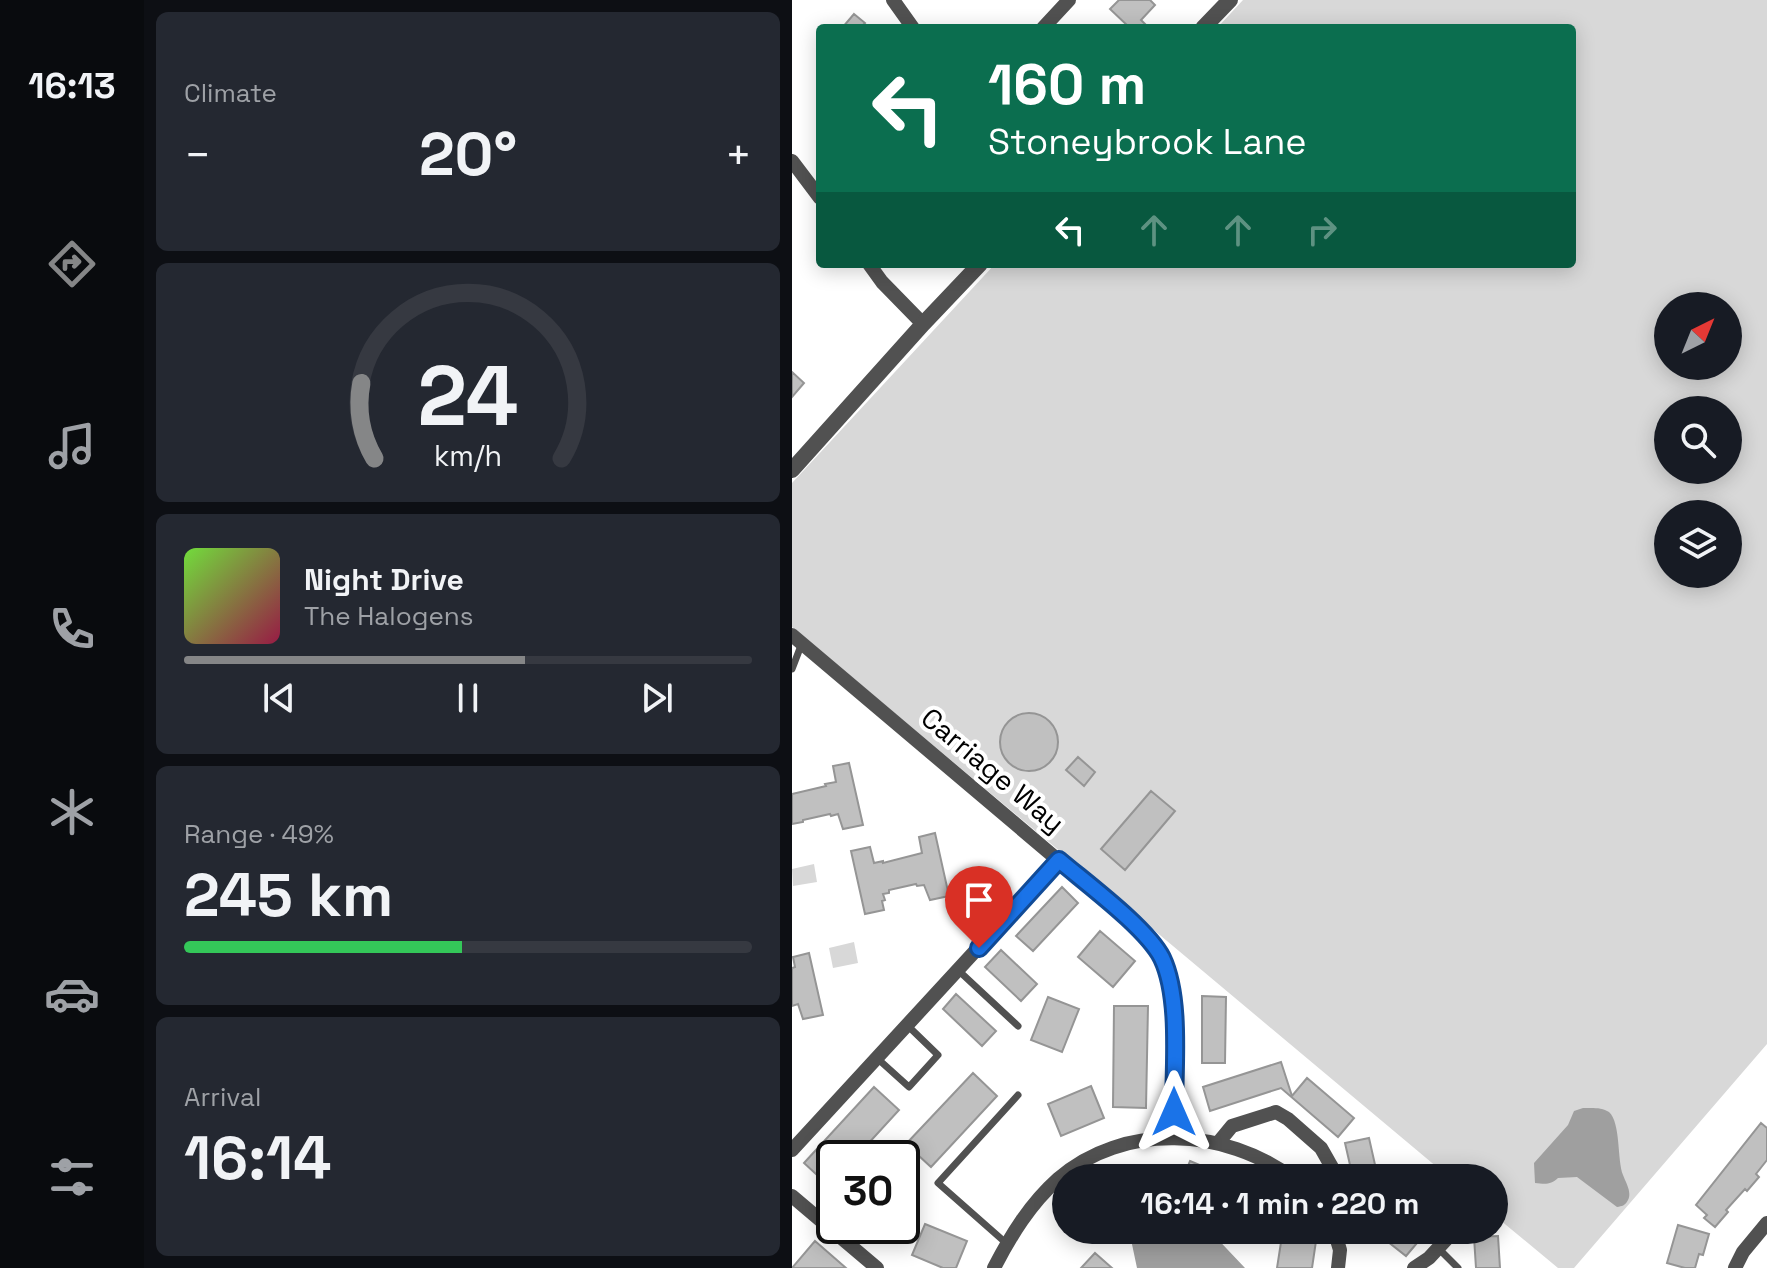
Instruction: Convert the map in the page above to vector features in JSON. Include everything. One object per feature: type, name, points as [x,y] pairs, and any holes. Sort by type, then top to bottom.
[{"type":"street","points":[[893,0],[910,24]]},
{"type":"street","points":[[1047,24],[1069,0]]},
{"type":"street","points":[[1207,24],[1230,0]]},
{"type":"street","points":[[792,161],[816,193]]},
{"type":"street","points":[[872,268],[923,324]]},
{"type":"street","points":[[792,470],[976,268]]},
{"type":"street","name":"Carriage Way","points":[[797,639],[1059,860],[1137,928],[1161,956],[1174,1007],[1174,1138]]},
{"type":"street","points":[[792,1150],[1059,860]]},
{"type":"street","points":[[1218,1143],[1232,1126],[1276,1112],[1321,1148],[1330,1164]]},
{"type":"street","points":[[994,1268],[1006,1243],[1034,1203],[1060,1178],[1085,1160],[1124,1145],[1174,1138],[1205,1140],[1234,1147],[1271,1164]]},
{"type":"street","points":[[792,1196],[873,1267]]},
{"type":"street","points":[[1735,1268],[1743,1252],[1767,1223]]},
{"type":"street","points":[[1338,1244],[1342,1267]]},
{"type":"street","points":[[1414,1268],[1442,1244]]},
{"type":"lane","points":[[792,669],[797,639]]},
{"type":"lane","points":[[959,971],[1018,1026]]},
{"type":"lane","points":[[878,1059],[909,1087],[938,1055],[908,1026]]},
{"type":"lane","points":[[1006,1243],[938,1183],[1018,1095]]},
{"type":"lane","points":[[1438,1248],[1458,1268]]},
{"type":"shaded area","points":[[1243,0],[1767,0],[1767,1044],[1574,1268],[1558,1268],[1508,1227],[1508,1164],[1433,1164],[792,627],[792,483],[991,268],[1576,268],[1576,24],[1221,24]]},
{"type":"shaded area","points":[[814,864],[817,882],[793,886],[792,869]]},
{"type":"shaded area","points":[[854,942],[858,963],[833,968],[829,948]]},
{"type":"shaded area","points":[[1603,1109],[1613,1117],[1621,1168],[1629,1194],[1622,1206],[1617,1207],[1577,1177],[1558,1178],[1548,1184],[1535,1183],[1534,1163],[1568,1125],[1574,1111]]},
{"type":"shaded area","points":[[1132,1244],[1222,1244],[1245,1268],[1137,1268]]},
{"type":"building","points":[[1119,0],[1150,0],[1155,5],[1141,20],[1145,24],[1126,24],[1110,9]]},
{"type":"building","points":[[854,14],[865,23],[864,24],[845,24]]},
{"type":"building","points":[[792,372],[804,383],[792,397]]},
{"type":"building","points":[[1029,713],[1050,721],[1058,742],[1050,763],[1029,771],[1008,763],[1000,742],[1008,721]]},
{"type":"building","points":[[1078,757],[1095,772],[1084,786],[1066,770]]},
{"type":"building","points":[[849,763],[863,825],[843,829],[838,814],[792,824],[792,794],[836,782],[833,766]]},
{"type":"building","points":[[1151,791],[1175,811],[1125,870],[1101,849]]},
{"type":"building","points":[[935,833],[949,896],[930,900],[924,885],[916,884],[889,890],[889,893],[883,894],[884,910],[865,914],[851,851],[870,847],[874,863],[883,863],[922,853],[919,837]]},
{"type":"building","points":[[1062,887],[1078,903],[1033,951],[1016,936]]},
{"type":"building","points":[[1100,931],[1135,961],[1113,987],[1078,957]]},
{"type":"building","points":[[1001,950],[1037,984],[1021,1001],[985,967]]},
{"type":"building","points":[[809,953],[823,1015],[803,1019],[798,1004],[792,1006],[793,957]]},
{"type":"building","points":[[956,994],[996,1031],[982,1046],[943,1009]]},
{"type":"building","points":[[1202,996],[1226,997],[1225,1063],[1202,1063]]},
{"type":"building","points":[[1048,997],[1079,1009],[1062,1052],[1031,1040]]},
{"type":"building","points":[[1114,1006],[1148,1006],[1146,1108],[1113,1107]]},
{"type":"building","points":[[1281,1062],[1292,1096],[1307,1078],[1354,1118],[1338,1137],[1281,1088],[1210,1111],[1203,1087]]},
{"type":"building","points":[[973,1073],[997,1096],[931,1167],[920,1157],[920,1140],[910,1140]]},
{"type":"building","points":[[1091,1086],[1104,1118],[1061,1136],[1048,1104]]},
{"type":"building","points":[[874,1087],[899,1110],[872,1140],[825,1140]]},
{"type":"building","points":[[1761,1123],[1767,1128],[1767,1160],[1756,1174],[1759,1177],[1726,1210],[1728,1212],[1715,1227],[1704,1218],[1707,1215],[1696,1205]]},
{"type":"building","points":[[1369,1138],[1375,1164],[1350,1164],[1345,1143]]},
{"type":"building","points":[[816,1150],[816,1174],[804,1163]]},
{"type":"building","points":[[925,1224],[967,1241],[956,1268],[943,1268],[912,1255],[917,1244],[920,1244]]},
{"type":"building","points":[[1678,1225],[1709,1234],[1703,1255],[1699,1254],[1695,1268],[1667,1263]]},
{"type":"building","points":[[815,1241],[846,1268],[792,1268]]},
{"type":"building","points":[[1281,1244],[1316,1244],[1312,1268],[1277,1268]]},
{"type":"building","points":[[1391,1244],[1416,1244],[1406,1256]]},
{"type":"building","points":[[1474,1244],[1498,1244],[1500,1268],[1476,1268]]},
{"type":"building","points":[[1095,1253],[1112,1268],[1081,1268]]},
{"type":"route","points":[[979,948],[1059,860],[1137,928],[1161,956],[1174,1007],[1174,1112]]}]
